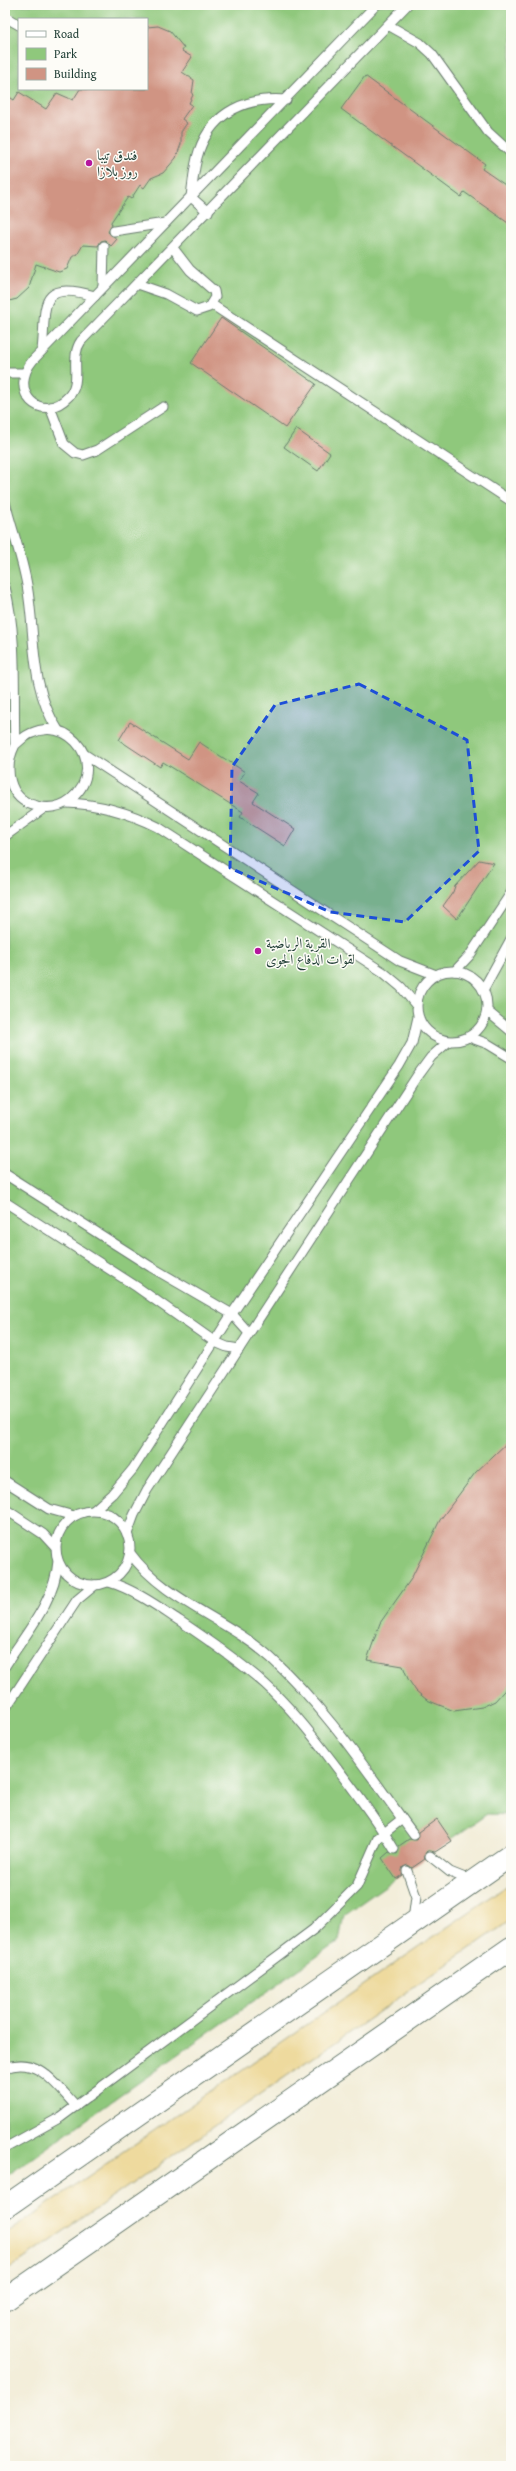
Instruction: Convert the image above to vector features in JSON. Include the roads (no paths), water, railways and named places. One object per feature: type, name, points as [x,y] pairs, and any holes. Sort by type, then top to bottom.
[{"type":"street","points":[[5,2207],[511,1854]]},
{"type":"street","points":[[5,2300],[511,1948]]},
{"type":"lane","points":[[376,5],[286,100],[42,350],[24,373],[24,388],[30,402],[42,407],[50,406],[64,400],[73,390],[76,378],[75,353],[81,341],[208,212],[407,5]]},
{"type":"lane","points":[[5,17],[18,25]]},
{"type":"lane","points":[[388,25],[420,43],[432,54],[488,132],[511,153]]},
{"type":"lane","points":[[191,197],[199,149],[210,131],[223,116],[231,110],[250,101],[268,99],[286,100]]},
{"type":"lane","points":[[191,197],[208,212]]},
{"type":"lane","points":[[114,231],[165,223]]},
{"type":"lane","points":[[103,287],[104,246]]},
{"type":"lane","points":[[137,284],[166,294],[193,310],[206,309],[211,304],[215,297],[214,291],[190,270],[173,248]]},
{"type":"lane","points":[[42,350],[44,308],[48,298],[58,292],[66,291],[95,296]]},
{"type":"lane","points":[[211,304],[511,501]]},
{"type":"lane","points":[[5,373],[24,373]]},
{"type":"lane","points":[[50,406],[64,444],[75,453],[83,455],[97,450],[163,407]]},
{"type":"lane","points":[[5,502],[27,584],[38,686],[46,709],[58,730]]},
{"type":"lane","points":[[5,587],[13,629],[15,745]]},
{"type":"lane","points":[[46,728],[58,730],[74,739],[84,754],[87,768],[85,782],[78,794],[67,803],[56,807],[44,808],[33,805],[22,799],[14,790],[6,771],[15,745],[24,736],[46,728]]},
{"type":"lane","points":[[84,754],[400,961],[436,975]]},
{"type":"lane","points":[[67,803],[86,804],[123,812],[158,827],[383,972],[401,987],[416,1005]]},
{"type":"lane","points":[[5,836],[44,808]]},
{"type":"lane","points":[[455,971],[470,954],[511,893]]},
{"type":"lane","points":[[483,990],[511,939]]},
{"type":"lane","points":[[5,1666],[50,1596],[57,1574],[58,1561],[55,1547],[58,1535],[64,1524],[74,1516],[94,1510],[112,1494],[133,1469],[232,1314],[400,1066],[412,1043],[418,1018],[416,1005],[422,987],[436,975],[455,971],[471,977],[483,990],[487,1011],[478,1031],[469,1037],[448,1042],[431,1057],[417,1076],[147,1490],[134,1515],[128,1534],[130,1553],[126,1565],[119,1574],[109,1582],[95,1585],[83,1584],[72,1579],[64,1572],[58,1561]]},
{"type":"lane","points":[[487,1011],[511,1031]]},
{"type":"lane","points":[[418,1018],[426,1031],[448,1042]]},
{"type":"lane","points":[[469,1037],[488,1044],[511,1058]]},
{"type":"lane","points":[[5,1174],[151,1268],[232,1314],[249,1334]]},
{"type":"lane","points":[[5,1202],[137,1287],[215,1342],[227,1347],[239,1349]]},
{"type":"lane","points":[[5,1481],[49,1509],[74,1516]]},
{"type":"lane","points":[[5,1509],[43,1534],[55,1547]]},
{"type":"lane","points":[[94,1510],[114,1517],[128,1534]]},
{"type":"lane","points":[[130,1553],[153,1578],[244,1637],[271,1658],[326,1718],[414,1835]]},
{"type":"lane","points":[[109,1582],[129,1589],[148,1600],[214,1644],[266,1685],[299,1718],[384,1832],[394,1849]]},
{"type":"lane","points":[[5,1709],[77,1600],[95,1585]]},
{"type":"lane","points":[[5,2148],[33,2134],[76,2106],[314,1929],[357,1886],[366,1869],[374,1845],[384,1832],[402,1819]]},
{"type":"lane","points":[[430,1856],[450,1872],[473,1881]]},
{"type":"lane","points":[[407,1871],[416,1897],[412,1924]]},
{"type":"lane","points":[[5,2068],[24,2064],[42,2070],[76,2106]]},
{"type":"place","name":"فندق تيبا روز بلازا","points":[[89,163]]},
{"type":"place","name":"القرية الرياضية لقوات الدفاع الجوى","points":[[258,951]]}]
